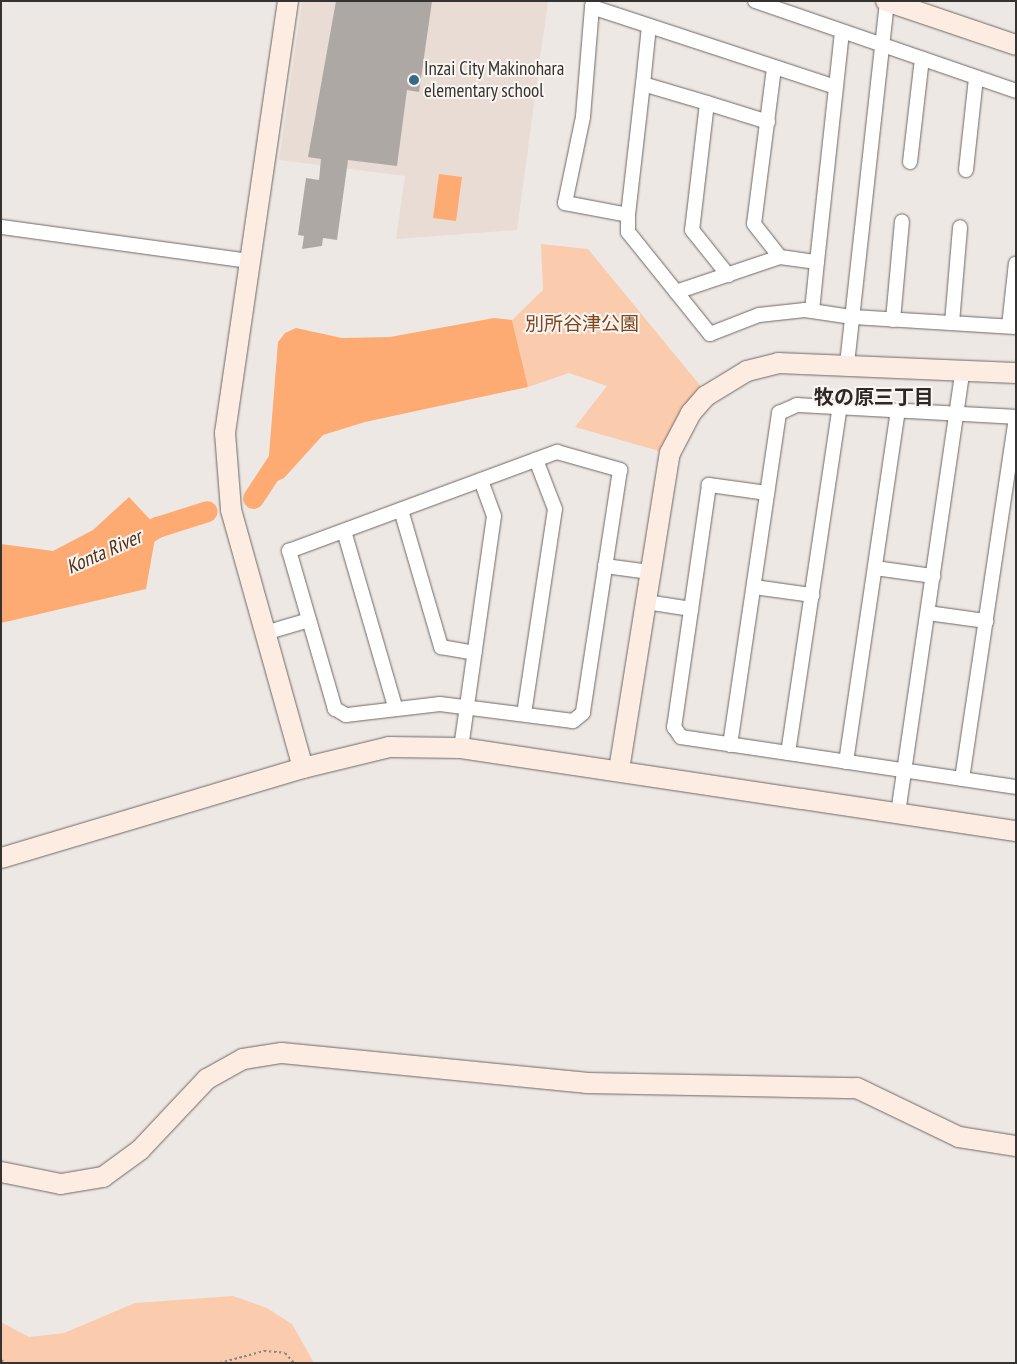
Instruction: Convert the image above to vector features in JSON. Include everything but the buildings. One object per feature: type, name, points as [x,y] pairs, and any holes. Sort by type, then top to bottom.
[{"type":"street","points":[[288,1],[248,261],[225,433],[231,510],[304,768]]},
{"type":"street","points":[[755,1],[1016,91]]},
{"type":"street","points":[[847,364],[887,1],[1016,46]]},
{"type":"street","points":[[628,214],[565,203],[583,117],[593,4],[650,26],[836,87]]},
{"type":"street","points":[[650,26],[628,214],[628,232],[710,334],[759,315],[812,311],[852,317],[1012,327],[1016,263]]},
{"type":"street","points":[[812,311],[842,31]]},
{"type":"street","points":[[910,162],[922,59]]},
{"type":"street","points":[[774,68],[754,224],[780,257]]},
{"type":"street","points":[[966,170],[976,78]]},
{"type":"street","points":[[643,84],[768,122]]},
{"type":"street","points":[[707,103],[692,230],[728,275]]},
{"type":"street","points":[[893,320],[902,221]]},
{"type":"street","points":[[1,227],[248,261]]},
{"type":"street","points":[[952,323],[960,227]]},
{"type":"street","points":[[676,292],[780,257],[816,262]]},
{"type":"street","points":[[619,770],[670,453],[691,413],[706,396],[733,377],[762,366],[847,364],[1016,373]]},
{"type":"street","points":[[898,813],[963,370]]},
{"type":"street","points":[[730,745],[779,413],[797,405],[1016,417],[962,779]]},
{"type":"street","points":[[788,754],[840,407]]},
{"type":"street","points":[[846,762],[898,410]]},
{"type":"street","points":[[557,452],[620,470],[583,713],[573,721],[466,706],[395,707],[346,715],[334,709],[289,551],[481,480],[557,452]]},
{"type":"street","points":[[524,714],[555,509],[536,460]]},
{"type":"street","points":[[461,748],[494,516],[481,480]]},
{"type":"street","points":[[767,493],[710,485],[674,727],[681,737],[1016,787]]},
{"type":"street","points":[[401,510],[441,647],[474,653]]},
{"type":"street","points":[[344,531],[395,707]]},
{"type":"street","points":[[606,566],[650,572]]},
{"type":"street","points":[[875,568],[932,576]]},
{"type":"street","points":[[754,587],[812,595]]},
{"type":"street","points":[[646,602],[691,608]]},
{"type":"street","points":[[928,613],[986,621]]},
{"type":"street","points":[[266,633],[309,620]]},
{"type":"street","points":[[1,858],[304,768],[389,748],[461,748],[619,770],[1016,831]]},
{"type":"street","points":[[1,1172],[61,1184],[103,1177],[140,1150],[207,1079],[244,1060],[282,1053],[586,1083],[857,1088],[959,1137],[1016,1146]]},
{"type":"path","points":[[220,1363],[264,1351],[285,1354],[294,1363]]},
{"type":"path","points":[[1,1360],[6,1363]]},
{"type":"shaded area","name":"Inzai City Makinohara elementary school","points":[[302,1],[548,1],[517,230],[396,239],[405,176],[279,160]]},
{"type":"green space","name":"別所谷津公園","points":[[541,244],[588,249],[703,389],[682,408],[659,451],[575,427],[607,386],[569,373],[528,387],[512,320],[543,290]]},
{"type":"green space","points":[[233,1296],[267,1308],[292,1324],[314,1363],[1,1363],[1,1322],[29,1337],[64,1333],[135,1303]]},
{"type":"water","points":[[439,174],[462,177],[456,221],[433,218]]},
{"type":"water","points":[[494,318],[512,320],[528,387],[365,422],[323,435],[284,478],[273,483],[267,480],[278,342],[285,333],[296,328],[342,338],[390,337]]},
{"type":"water","points":[[129,497],[157,527],[146,589],[1,623],[1,544],[53,551],[93,530]]},
{"type":"waterway","name":"Konta River","points":[[253,498],[282,454]]},
{"type":"waterway","name":"Konta River","points":[[132,543],[157,527],[207,511]]},
{"type":"place","name":"Inzai City Makinohara elementary school","points":[[414,80]]},
{"type":"district","name":"牧の原三丁目","points":[[874,397]]}]
